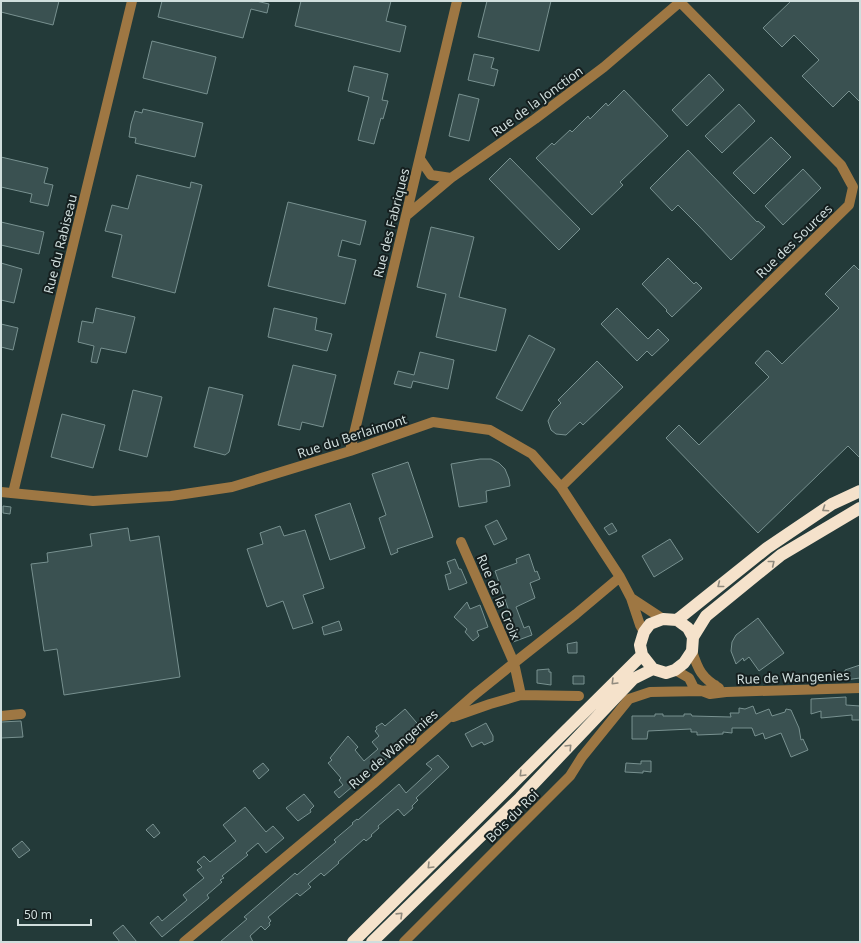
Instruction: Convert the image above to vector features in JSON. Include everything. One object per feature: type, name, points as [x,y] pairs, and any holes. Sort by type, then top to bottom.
[{"type":"highway","points":[[676,620],[767,548],[832,504],[860,491]]},
{"type":"highway","points":[[693,636],[688,628],[676,620],[663,619],[650,624],[644,632],[640,645],[642,655],[653,669],[666,673],[675,670],[684,663],[692,651],[693,636],[706,616],[781,556],[860,508]]},
{"type":"highway","points":[[353,942],[642,655]]},
{"type":"highway","points":[[372,942],[520,798],[633,679],[653,669]]},
{"type":"street","name":"Rue du Rabiseau","points":[[13,493],[132,1]]},
{"type":"street","name":"Rue des Fabriques","points":[[350,451],[457,1]]},
{"type":"street","name":"Rue de la Jonction","points":[[406,216],[451,178],[535,119],[604,67],[679,2]]},
{"type":"street","name":"Rue des Sources","points":[[561,487],[849,205],[853,187],[841,165],[679,2]]},
{"type":"street","points":[[420,159],[431,175],[451,178]]},
{"type":"street","name":"Rue du Berlaimont","points":[[1,492],[93,500],[171,496],[232,488],[350,451],[433,422],[490,430],[532,454],[561,487],[620,576],[631,598],[644,632]]},
{"type":"street","name":"Rue de la Croix","points":[[461,542],[514,663],[522,695]]},
{"type":"street","name":"Rue de Wangenies","points":[[184,942],[373,784],[450,718],[473,696],[576,614],[620,576]]},
{"type":"street","points":[[631,598],[663,619]]},
{"type":"street","name":"Rue de Wangenies","points":[[692,651],[702,674],[708,681],[726,692]]},
{"type":"street","points":[[675,670],[689,678],[694,688],[702,691]]},
{"type":"street","name":"Rue de Wangenies","points":[[629,699],[650,692],[709,690],[714,685]]},
{"type":"street","name":"Rue de Wangenies","points":[[702,691],[710,694],[726,692],[860,688]]},
{"type":"street","points":[[450,718],[522,695],[579,696]]},
{"type":"street","name":"Bois du Roi","points":[[404,942],[570,776],[582,757],[629,699]]},
{"type":"street","points":[[1,716],[21,714]]},
{"type":"building","points":[[1,1],[59,1],[53,25],[1,12]]},
{"type":"building","points":[[162,1],[256,1],[269,4],[267,13],[251,9],[243,38],[158,17]]},
{"type":"building","points":[[301,1],[391,1],[386,21],[406,26],[400,52],[295,26]]},
{"type":"building","points":[[487,1],[551,1],[539,51],[478,37]]},
{"type":"building","points":[[791,1],[860,1],[860,102],[849,91],[833,107],[802,76],[819,60],[794,35],[782,47],[763,28]]},
{"type":"building","points":[[152,41],[216,57],[207,94],[143,78]]},
{"type":"building","points":[[474,54],[494,58],[491,68],[498,70],[494,86],[468,80]]},
{"type":"building","points":[[354,66],[388,74],[382,100],[388,101],[383,119],[381,118],[374,144],[358,140],[369,97],[348,91]]},
{"type":"building","points":[[709,74],[724,90],[687,126],[672,110]]},
{"type":"building","points":[[624,90],[668,136],[620,182],[623,185],[592,215],[536,158],[552,143],[554,145],[570,130],[572,132],[588,116],[590,119],[606,103],[608,106]]},
{"type":"building","points":[[459,94],[479,99],[469,141],[449,136]]},
{"type":"building","points":[[739,104],[755,121],[722,153],[705,136]]},
{"type":"building","points":[[143,109],[203,123],[195,157],[135,143],[136,138],[129,137],[131,124],[135,111],[142,113]]},
{"type":"building","points":[[771,137],[791,157],[754,194],[733,173]]},
{"type":"building","points":[[688,150],[757,222],[758,221],[765,227],[731,260],[678,205],[672,211],[650,188]]},
{"type":"building","points":[[1,157],[48,168],[44,183],[53,185],[48,206],[30,202],[32,194],[1,187]]},
{"type":"building","points":[[510,158],[580,229],[559,250],[489,179]]},
{"type":"building","points":[[803,169],[821,188],[783,225],[765,206]]},
{"type":"building","points":[[137,175],[190,188],[191,182],[202,185],[175,293],[112,277],[122,235],[105,231],[112,205],[128,209]]},
{"type":"building","points":[[288,202],[366,221],[360,245],[342,240],[338,256],[356,260],[345,304],[268,286]]},
{"type":"building","points":[[1,222],[44,232],[39,254],[1,245]]},
{"type":"building","points":[[431,227],[474,237],[459,297],[506,309],[496,351],[436,337],[446,294],[417,287]]},
{"type":"building","points":[[668,258],[694,284],[696,282],[702,288],[672,317],[642,284]]},
{"type":"building","points":[[1,263],[22,269],[14,303],[1,300]]},
{"type":"building","points":[[854,265],[860,271],[860,458],[848,446],[758,533],[666,438],[679,425],[699,445],[769,377],[755,363],[766,351],[769,351],[782,364],[839,308],[825,294]]},
{"type":"building","points":[[96,308],[135,317],[126,353],[101,348],[97,363],[91,362],[94,346],[78,342],[82,321],[93,323]]},
{"type":"building","points":[[274,308],[317,318],[315,330],[332,334],[327,351],[268,337]]},
{"type":"building","points":[[617,308],[648,339],[658,329],[669,340],[652,356],[647,351],[637,361],[601,324]]},
{"type":"building","points":[[1,324],[18,328],[13,350],[1,347]]},
{"type":"building","points":[[529,335],[555,349],[522,411],[496,398]]},
{"type":"building","points":[[420,352],[454,360],[448,389],[413,381],[411,388],[394,384],[398,371],[414,375]]},
{"type":"building","points":[[597,361],[623,387],[583,425],[580,422],[566,435],[556,434],[551,430],[548,421],[553,411],[561,403],[558,400]]},
{"type":"building","points":[[293,365],[336,375],[323,427],[302,422],[300,430],[278,425]]},
{"type":"building","points":[[209,387],[243,395],[229,452],[225,455],[194,447]]},
{"type":"building","points":[[133,390],[162,397],[147,457],[119,450]]},
{"type":"building","points":[[62,414],[105,425],[93,468],[51,457]]},
{"type":"building","points":[[480,459],[491,459],[499,463],[505,469],[510,486],[486,491],[487,502],[459,507],[451,464]]},
{"type":"building","points":[[408,462],[433,537],[397,549],[398,552],[391,555],[379,518],[386,515],[372,474]]},
{"type":"building","points":[[350,503],[365,548],[330,560],[315,515]]},
{"type":"building","points":[[3,506],[11,507],[10,514],[3,513]]},
{"type":"building","points":[[497,520],[507,539],[494,545],[485,526]]},
{"type":"building","points":[[612,523],[617,531],[609,535],[604,528]]},
{"type":"building","points":[[280,526],[284,536],[305,530],[324,588],[303,595],[313,623],[293,629],[283,601],[267,607],[247,549],[263,544],[260,533]]},
{"type":"building","points":[[128,528],[130,541],[159,536],[180,677],[64,695],[57,649],[44,651],[31,564],[48,562],[47,553],[92,546],[90,534]]},
{"type":"building","points":[[670,539],[683,559],[654,577],[642,556]]},
{"type":"building","points":[[529,554],[535,572],[537,571],[540,579],[530,583],[535,598],[516,607],[524,628],[529,626],[532,635],[513,642],[504,620],[511,617],[495,571],[517,563],[516,559]]},
{"type":"building","points":[[455,559],[467,583],[449,590],[445,575],[451,573],[447,562]]},
{"type":"building","points":[[467,602],[470,609],[480,605],[488,627],[477,631],[479,636],[473,641],[465,632],[467,629],[454,617]]},
{"type":"building","points":[[758,618],[784,653],[759,671],[749,657],[744,661],[743,658],[736,664],[731,651],[732,642],[736,635]]},
{"type":"building","points":[[339,621],[342,630],[324,635],[322,627]]},
{"type":"building","points":[[577,642],[577,653],[568,653],[567,644]]},
{"type":"building","points":[[860,665],[860,678],[845,680],[845,670]]},
{"type":"building","points":[[549,669],[549,672],[551,672],[551,685],[537,683],[537,670]]},
{"type":"building","points":[[573,676],[584,676],[584,684],[573,684]]},
{"type":"building","points":[[846,697],[846,705],[860,706],[860,720],[852,720],[852,715],[821,718],[821,711],[811,714],[811,699]]},
{"type":"building","points":[[753,706],[756,714],[769,709],[772,716],[785,712],[786,709],[791,710],[799,728],[801,740],[803,739],[808,750],[791,757],[781,733],[765,739],[763,733],[755,736],[752,728],[732,728],[732,733],[723,732],[723,734],[697,735],[697,732],[691,732],[691,729],[648,731],[647,739],[632,739],[632,716],[655,716],[655,714],[663,714],[663,716],[684,716],[684,714],[691,714],[692,716],[731,717],[730,713],[739,713],[739,708],[745,709]]},
{"type":"building","points":[[405,709],[422,729],[403,743],[404,745],[372,770],[371,769],[339,798],[334,792],[343,785],[339,780],[341,778],[328,763],[332,760],[330,758],[348,736],[358,747],[355,750],[364,761],[378,749],[372,742],[379,736],[375,731],[377,729],[376,727],[382,723],[385,726]]},
{"type":"building","points":[[21,721],[23,737],[1,738],[1,722]]},
{"type":"building","points":[[486,723],[493,736],[493,741],[484,745],[482,742],[472,747],[465,734]]},
{"type":"building","points":[[438,755],[449,767],[416,798],[418,800],[412,806],[413,808],[404,816],[398,809],[378,826],[379,828],[371,835],[372,836],[366,841],[364,839],[324,876],[321,873],[308,884],[311,887],[300,896],[297,893],[268,917],[271,921],[269,923],[270,925],[265,930],[261,926],[250,936],[253,942],[220,942],[247,919],[244,917],[295,873],[297,875],[336,842],[334,840],[353,824],[352,823],[357,819],[358,820],[399,784],[406,793],[432,769],[426,764]]},
{"type":"building","points":[[641,761],[651,761],[651,772],[625,772],[626,763],[641,764]]},
{"type":"building","points":[[263,763],[269,770],[259,779],[253,771]]},
{"type":"building","points":[[304,794],[314,806],[310,810],[311,812],[298,821],[286,808]]},
{"type":"building","points":[[245,807],[266,832],[273,826],[284,838],[266,853],[258,843],[246,853],[248,855],[222,876],[224,878],[220,880],[222,882],[207,895],[209,898],[162,937],[150,923],[158,916],[162,921],[187,900],[183,895],[204,878],[197,870],[202,867],[197,862],[204,856],[210,862],[236,841],[223,825]]},
{"type":"building","points":[[153,824],[160,833],[154,838],[146,830]]},
{"type":"building","points":[[22,841],[30,850],[19,858],[12,849]]},
{"type":"building","points":[[123,925],[137,942],[120,942],[113,933]]}]
